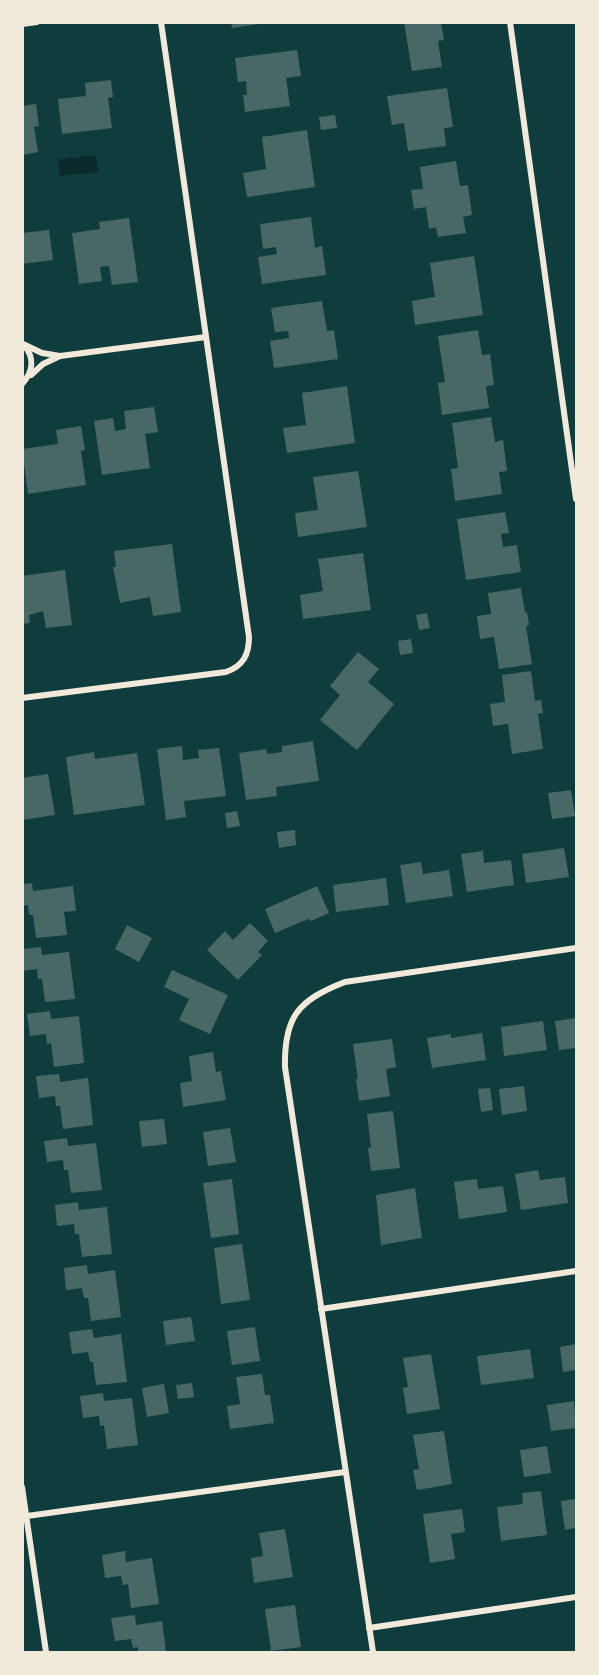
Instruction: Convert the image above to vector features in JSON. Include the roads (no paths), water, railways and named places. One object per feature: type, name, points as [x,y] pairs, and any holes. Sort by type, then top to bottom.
[{"type":"street","points":[[22,24],[37,22]]},
{"type":"street","points":[[22,698],[226,672],[236,668],[245,660],[249,649],[161,22]]},
{"type":"street","points":[[510,22],[576,499]]},
{"type":"street","points":[[23,343],[42,353],[60,356],[206,337]]},
{"type":"street","points":[[23,343],[32,360],[29,377]]},
{"type":"street","points":[[22,384],[43,364],[60,356]]},
{"type":"street","points":[[373,1653],[285,1067],[286,1035],[291,1020],[305,1003],[326,989],[345,982],[576,948]]},
{"type":"street","points":[[321,1309],[576,1271]]},
{"type":"street","points":[[27,1516],[345,1472]]},
{"type":"street","points":[[22,1487],[46,1653]]},
{"type":"street","points":[[369,1628],[576,1597]]},
{"type":"water","points":[[96,155],[98,172],[60,176],[58,159]]}]
